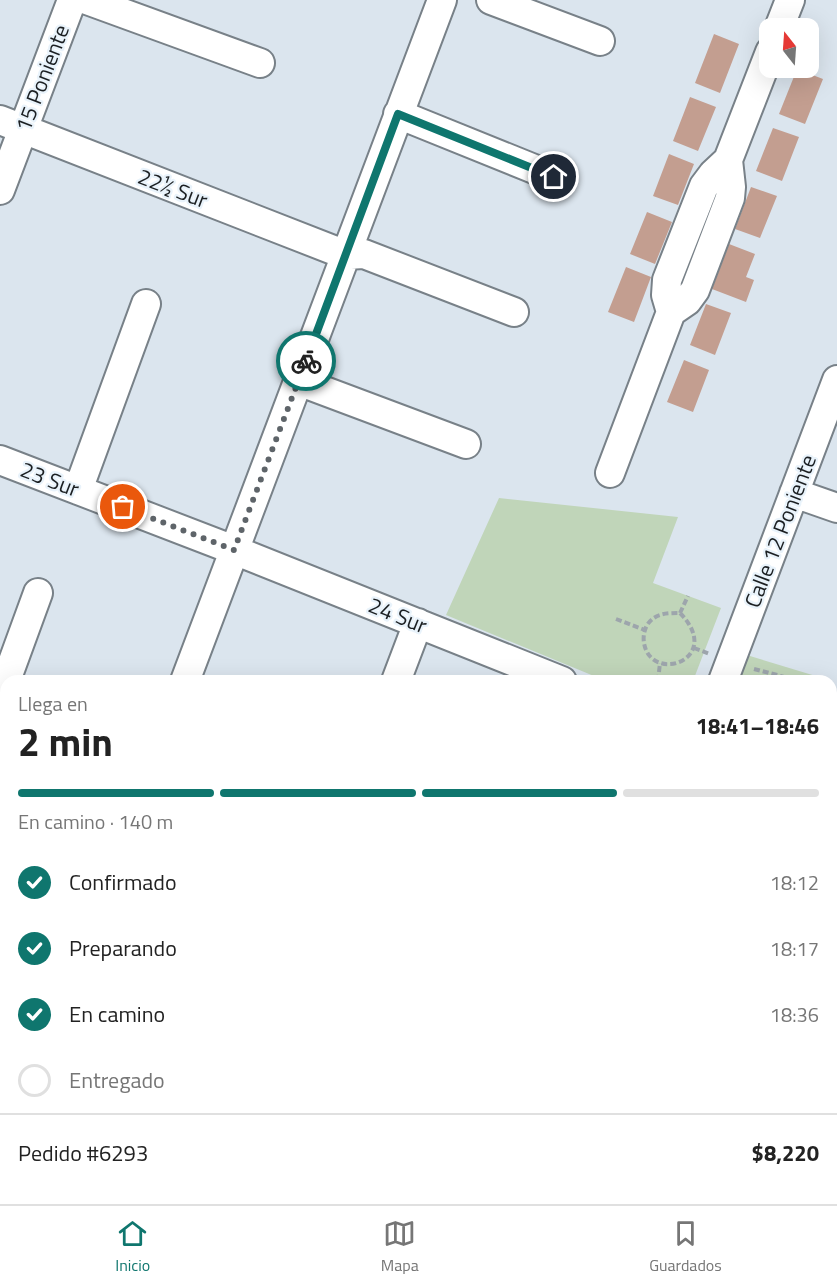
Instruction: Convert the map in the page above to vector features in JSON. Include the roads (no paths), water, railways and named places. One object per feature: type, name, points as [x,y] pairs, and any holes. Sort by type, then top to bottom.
[{"type":"street","name":"15 Poniente","points":[[0,190],[11,125],[72,0]]},
{"type":"street","points":[[87,0],[260,63]]},
{"type":"street","points":[[187,675],[442,0]]},
{"type":"street","points":[[491,0],[600,41]]},
{"type":"street","points":[[783,18],[789,0]]},
{"type":"street","points":[[610,473],[671,312],[666,295],[668,280],[704,186],[728,160],[760,78]]},
{"type":"street","points":[[398,114],[554,177]]},
{"type":"street","name":"22½ Sur","points":[[11,125],[346,255],[364,254],[514,312]]},
{"type":"street","points":[[78,490],[146,304]]},
{"type":"street","name":"Calle 12 Poniente","points":[[727,672],[837,380]]},
{"type":"street","points":[[298,381],[466,444]]},
{"type":"street","name":"23 Sur","points":[[0,460],[234,550]]},
{"type":"street","points":[[794,493],[837,508]]},
{"type":"street","name":"24 Sur","points":[[234,550],[547,675]]},
{"type":"street","points":[[8,675],[38,593]]},
{"type":"street","points":[[398,675],[418,623]]}]
